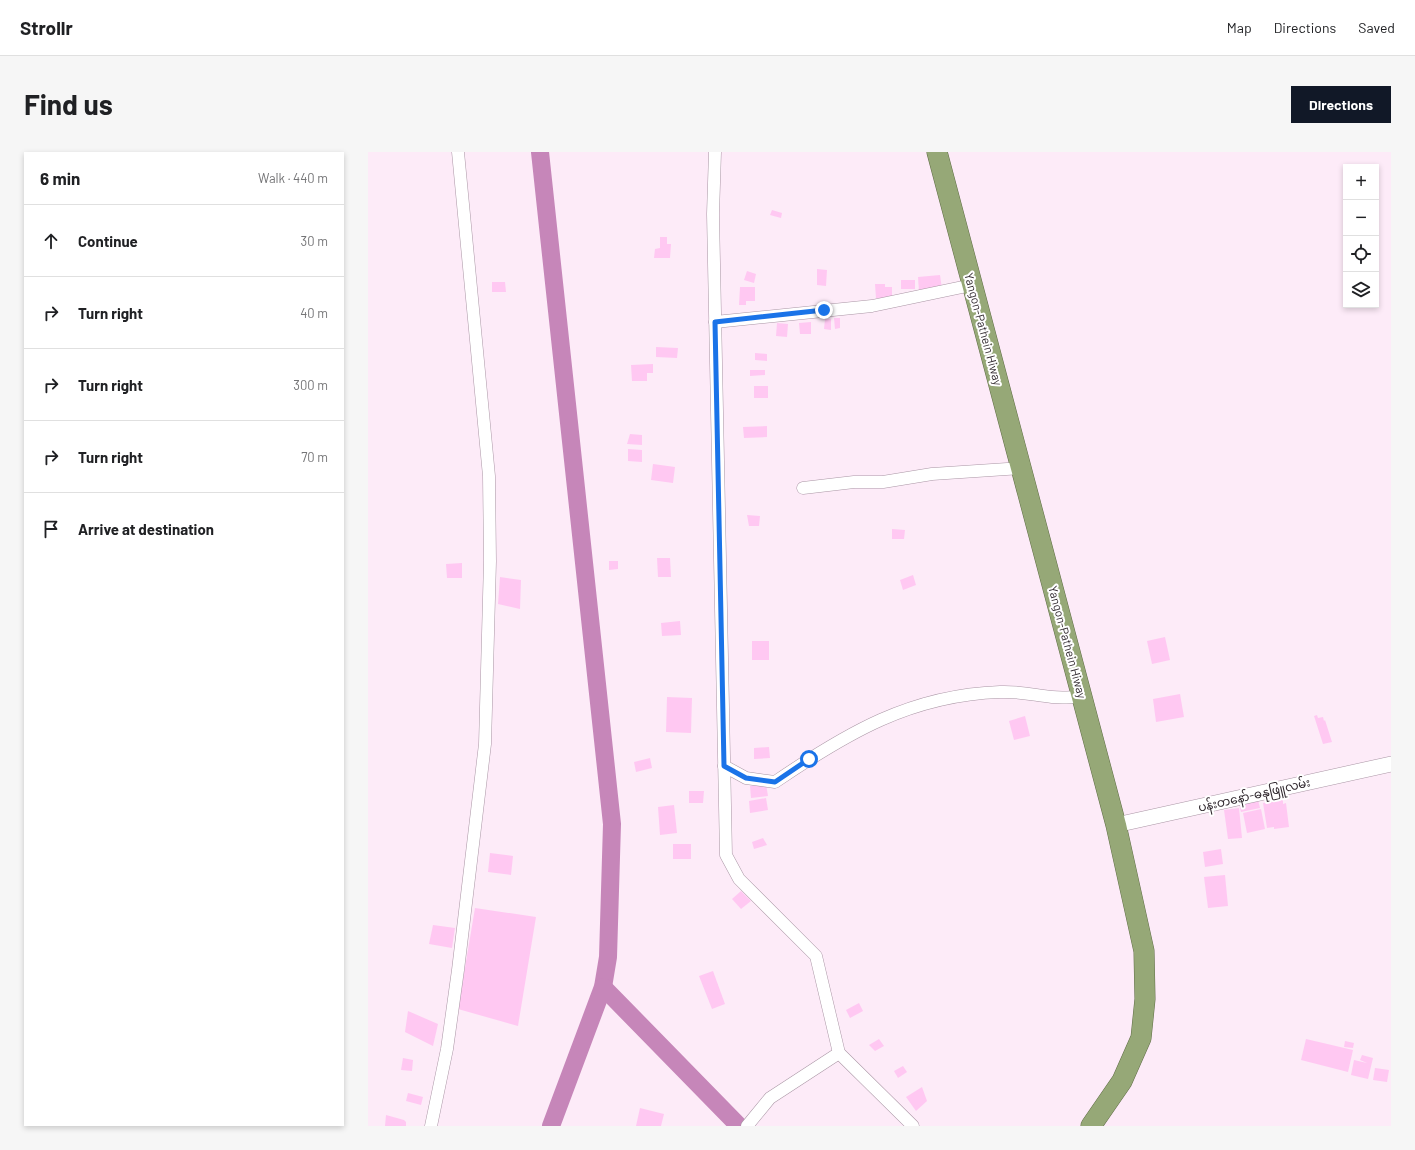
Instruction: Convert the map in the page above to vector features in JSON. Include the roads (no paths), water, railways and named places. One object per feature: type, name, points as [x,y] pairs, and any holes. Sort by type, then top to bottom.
[{"type":"highway","name":"Yangon-Pathein Hiway","points":[[937,152],[1116,825],[1144,951],[1145,999],[1140,1038],[1122,1081],[1091,1126]]},
{"type":"street","points":[[431,1126],[447,1049],[485,744],[490,561],[490,476],[458,152]]},
{"type":"street","points":[[715,152],[713,214],[726,855],[739,879],[816,956],[839,1053],[913,1126]]},
{"type":"street","points":[[715,322],[872,306],[972,285]]},
{"type":"street","points":[[803,488],[854,482],[883,482],[932,474],[1021,468]]},
{"type":"street","points":[[724,766],[746,778],[775,782],[809,759],[868,725],[938,699],[968,694],[1007,692],[1021,692],[1052,697],[1082,697]]},
{"type":"street","name":"ပန်းတနော်-ဓနုဖြူလမ်း","points":[[1116,825],[1391,764]]},
{"type":"street","points":[[747,1126],[770,1098],[839,1053]]},
{"type":"waterway","points":[[540,152],[612,824],[608,957],[603,987],[551,1126]]},
{"type":"waterway","points":[[603,987],[738,1125]]}]
